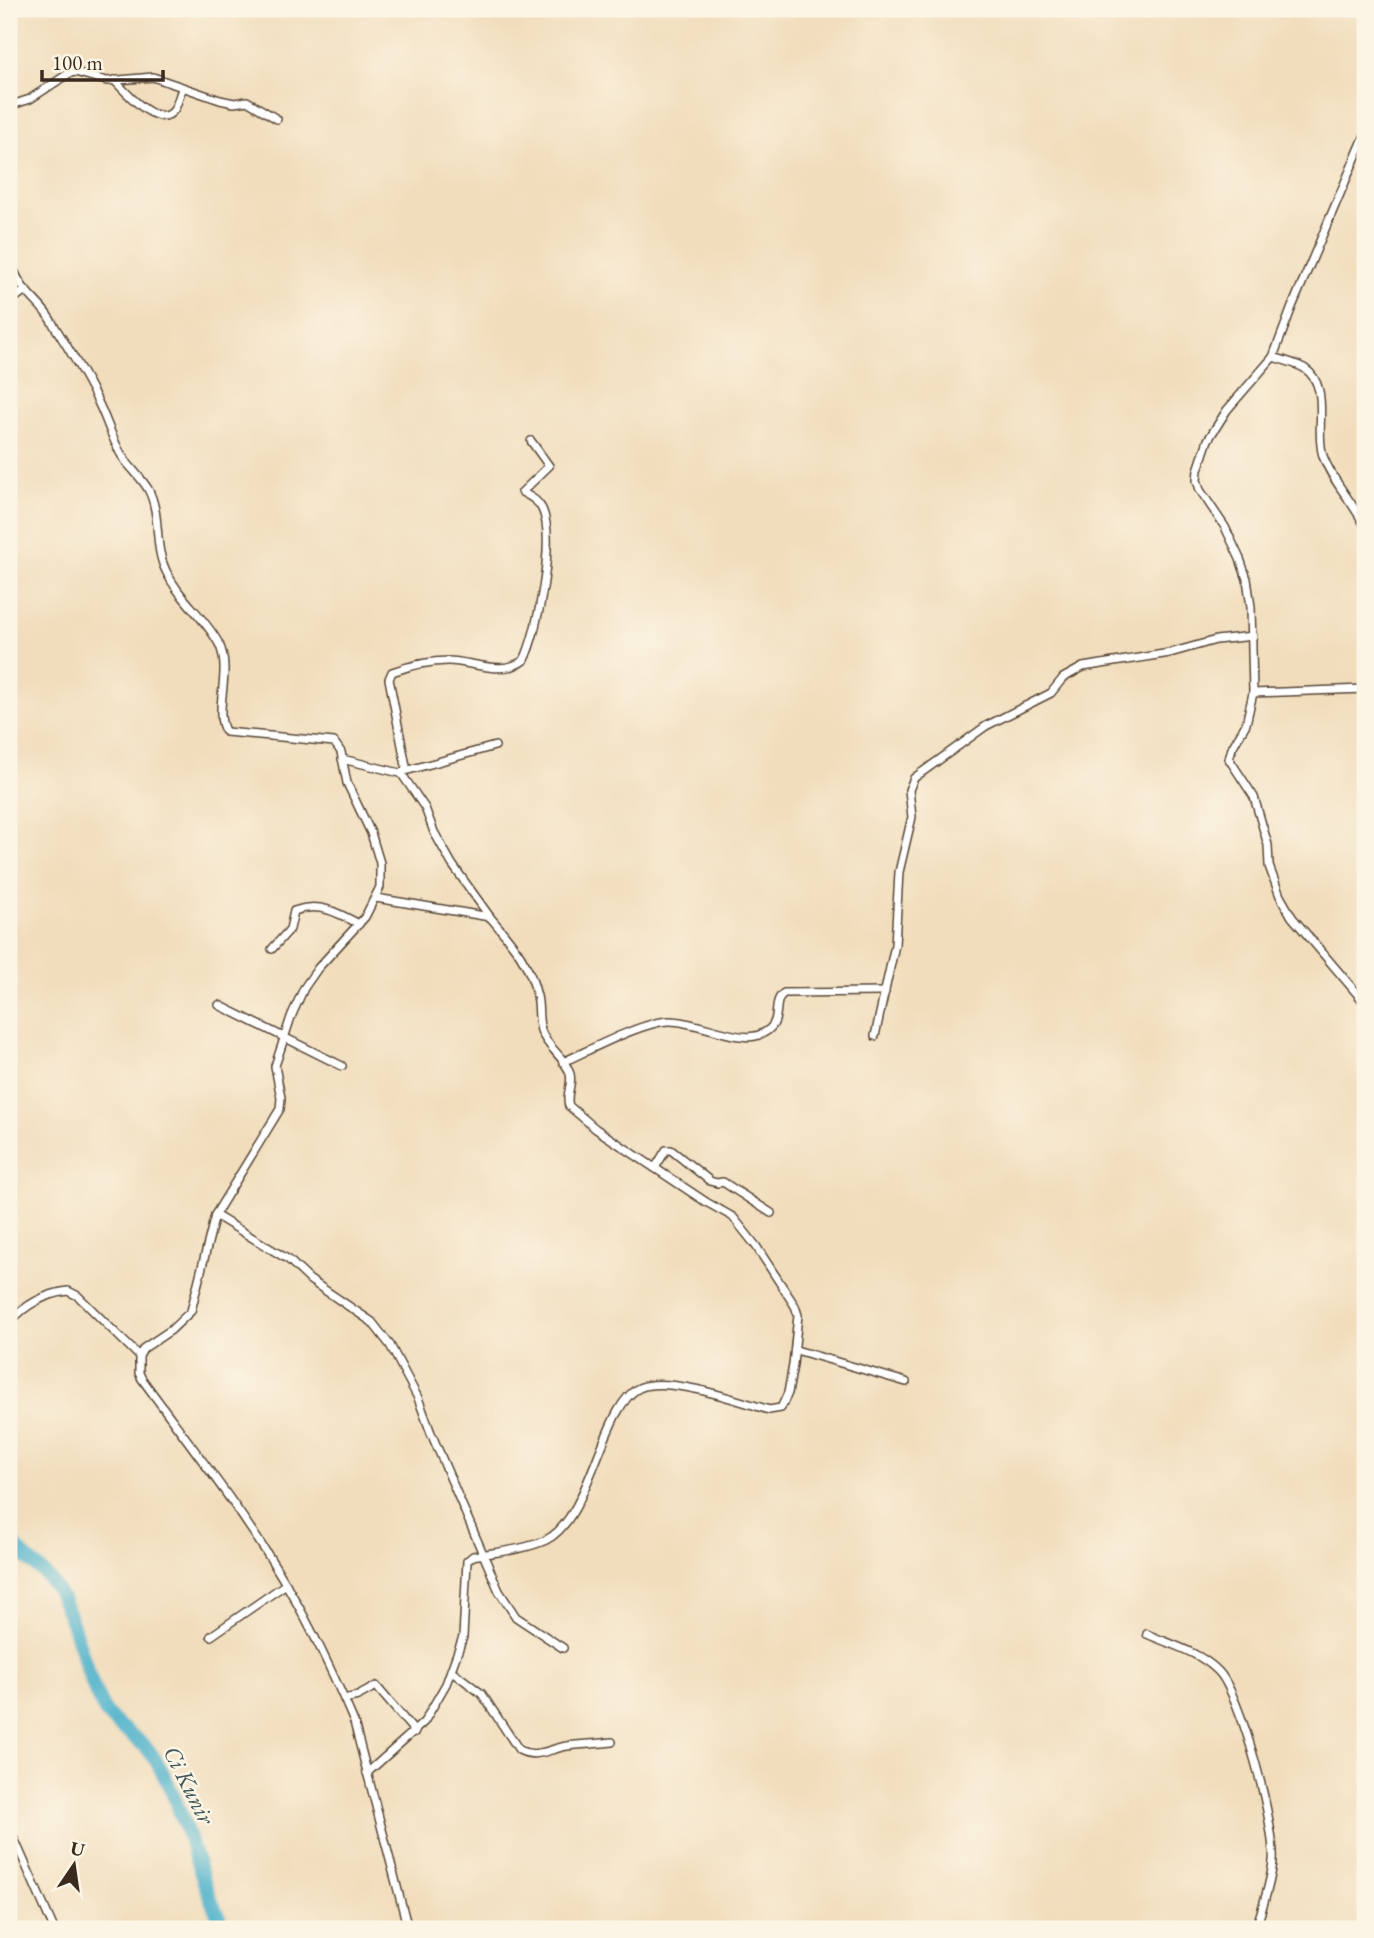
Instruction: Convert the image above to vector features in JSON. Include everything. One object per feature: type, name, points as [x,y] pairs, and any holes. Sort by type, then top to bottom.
[{"type":"street","points":[[9,106],[38,94],[75,72],[107,81],[153,77],[182,89],[234,103],[247,101],[276,119]]},
{"type":"street","points":[[114,80],[149,113],[158,117],[168,116],[174,109],[182,89]]},
{"type":"street","points":[[1365,135],[1273,357],[1227,410],[1208,440],[1197,480],[1200,491],[1225,527],[1241,559],[1247,579],[1253,693],[1246,724],[1232,748],[1229,759],[1254,797],[1268,845],[1273,881],[1292,917],[1365,1003]]},
{"type":"street","points":[[9,259],[26,290],[41,304],[99,404],[122,456],[147,487],[156,506],[160,551],[165,570],[177,589],[210,628],[220,646],[226,668],[222,726],[226,732],[328,740],[337,746],[348,783],[371,833],[380,863],[380,887],[376,898],[359,924],[332,951],[304,988],[283,1038],[275,1066],[281,1098],[280,1109],[215,1215],[191,1311],[144,1348],[139,1356],[139,1373],[219,1484],[286,1584],[344,1699],[354,1722],[408,1929]]},
{"type":"street","points":[[9,302],[26,290]]},
{"type":"street","points":[[1273,357],[1305,369],[1316,382],[1320,393],[1320,442],[1324,458],[1365,526]]},
{"type":"street","points":[[367,1773],[424,1722],[452,1671],[463,1637],[466,1566],[473,1556],[534,1544],[548,1539],[561,1528],[585,1487],[623,1404],[640,1387],[666,1384],[769,1410],[782,1408],[788,1393],[796,1350],[799,1322],[795,1306],[742,1226],[733,1217],[596,1129],[569,1106],[567,1101],[571,1087],[570,1075],[541,1032],[533,978],[524,959],[489,917],[452,864],[434,832],[425,808],[403,772],[404,752],[389,679],[391,673],[444,661],[489,667],[507,666],[522,663],[527,656],[537,620],[547,545],[545,517],[541,507],[533,498],[522,492],[549,466],[531,441]]},
{"type":"street","points":[[875,1036],[895,945],[899,873],[912,817],[909,790],[914,778],[986,726],[1051,693],[1063,678],[1083,667],[1170,653],[1216,640],[1252,636]]},
{"type":"street","points":[[1253,693],[1365,689]]},
{"type":"street","points":[[342,759],[403,772],[495,746]]},
{"type":"street","points":[[376,898],[489,917]]},
{"type":"street","points":[[272,949],[290,929],[294,911],[304,907],[323,907],[359,924]]},
{"type":"street","points":[[563,1062],[648,1026],[671,1021],[744,1037],[758,1036],[772,1027],[777,1016],[778,1000],[784,993],[885,992]]},
{"type":"street","points":[[219,1005],[342,1066]]},
{"type":"street","points":[[655,1168],[666,1150],[671,1150],[710,1181],[717,1184],[723,1182],[771,1213]]},
{"type":"street","points":[[215,1215],[289,1259],[310,1280],[372,1322],[390,1345],[418,1398],[499,1591],[516,1617],[564,1648]]},
{"type":"street","points":[[9,1323],[28,1305],[41,1298],[68,1291],[78,1296],[139,1356]]},
{"type":"street","points":[[796,1350],[906,1382]]},
{"type":"street","points":[[211,1636],[286,1584]]},
{"type":"street","points":[[1147,1634],[1208,1662],[1230,1686],[1237,1702],[1265,1799],[1273,1843],[1271,1870],[1256,1929]]},
{"type":"street","points":[[452,1671],[482,1694],[519,1750],[528,1755],[567,1746],[612,1742]]},
{"type":"street","points":[[344,1699],[358,1696],[376,1686],[415,1732]]},
{"type":"street","points":[[9,1827],[54,1929]]},
{"type":"waterway","name":"Ci Kunir","points":[[9,1533],[17,1548],[48,1577],[61,1598],[103,1708],[114,1721],[148,1749],[165,1777],[206,1887],[225,1929]]}]
